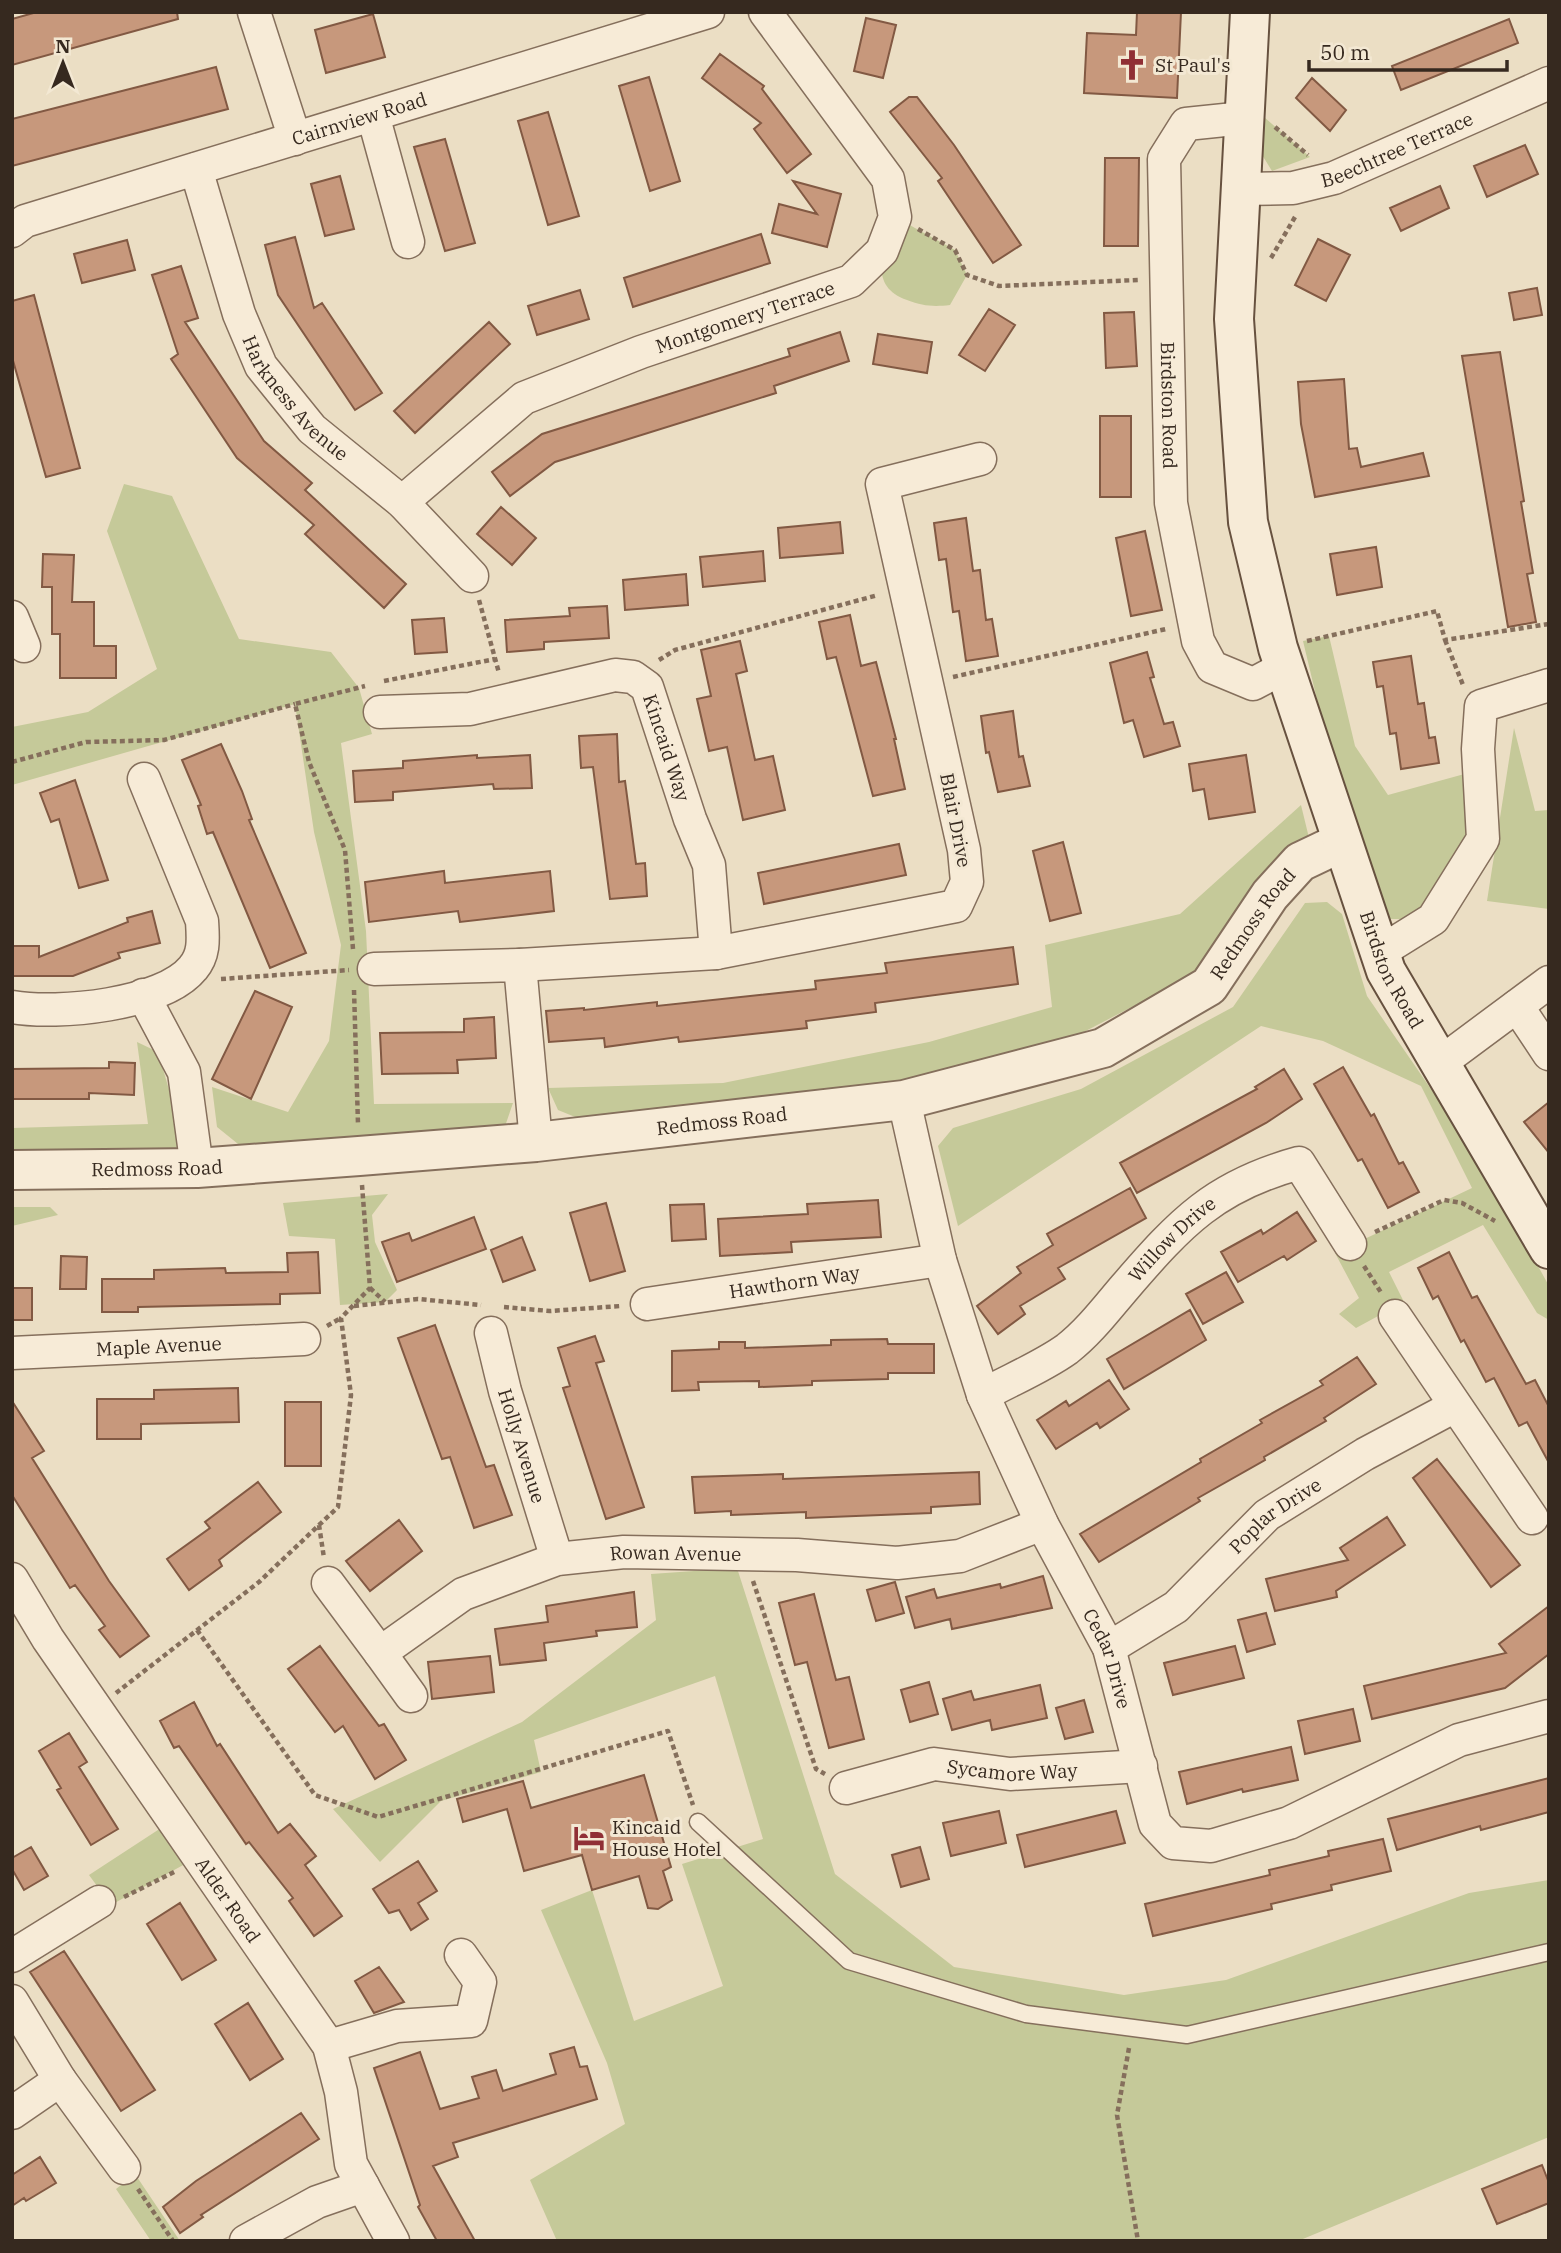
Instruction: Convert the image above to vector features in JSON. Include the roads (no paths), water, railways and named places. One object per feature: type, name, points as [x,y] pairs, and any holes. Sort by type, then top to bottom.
[{"type":"street","points":[[254,12],[295,139]]},
{"type":"street","name":"Cairnview Road","points":[[12,231],[25,221],[373,115],[651,20],[708,12]]},
{"type":"street","name":"Montgomery Terrace","points":[[402,502],[524,397],[642,352],[851,281],[882,251],[895,217],[888,179],[765,12]]},
{"type":"street","name":"Birdston Road","points":[[1250,12],[1234,319],[1248,522],[1280,658],[1386,971],[1549,1250]]},
{"type":"street","name":"Beechtree Terrace","points":[[1240,189],[1293,188],[1325,181],[1549,83]]},
{"type":"street","name":"Birdston Road","points":[[1245,109],[1186,124],[1164,159],[1171,503],[1198,640],[1212,667],[1254,684],[1280,658]]},
{"type":"street","points":[[373,115],[408,242]]},
{"type":"street","name":"Harkness Avenue","points":[[196,169],[239,314],[261,366],[312,429],[402,502],[472,576]]},
{"type":"street","name":"Blair Drive","points":[[359,970],[520,965],[716,953],[956,906],[967,882],[964,850],[882,484],[980,459]]},
{"type":"street","points":[[12,617],[23,646]]},
{"type":"street","name":"Kincaid Way","points":[[378,708],[470,709],[615,675],[633,677],[647,687],[690,819],[709,865],[716,953]]},
{"type":"street","points":[[1380,952],[1433,919],[1483,839],[1478,749],[1481,706],[1549,685]]},
{"type":"street","points":[[12,1007],[42,1012],[92,1006],[164,991],[179,982],[195,966],[204,945],[202,921],[144,779]]},
{"type":"street","name":"Redmoss Road","points":[[12,1170],[197,1168],[359,1156],[536,1142],[904,1100],[1103,1048],[1209,986],[1270,895],[1300,862],[1342,842]]},
{"type":"street","points":[[520,965],[536,1142]]},
{"type":"street","points":[[1440,1063],[1549,982]]},
{"type":"street","points":[[143,995],[184,1072],[197,1168]]},
{"type":"street","points":[[1517,1006],[1549,1054]]},
{"type":"street","name":"Cedar Drive","points":[[904,1100],[940,1260],[983,1395],[1042,1524],[1109,1648],[1156,1824],[1173,1843],[1211,1846],[1289,1823],[1459,1740],[1549,1716]]},
{"type":"street","name":"Willow Drive","points":[[983,1395],[1067,1349],[1094,1323],[1159,1248],[1202,1208],[1258,1174],[1299,1163],[1350,1244]]},
{"type":"street","name":"Hawthorn Way","points":[[647,1304],[940,1260]]},
{"type":"street","points":[[1395,1316],[1532,1518]]},
{"type":"street","name":"Holly Avenue","points":[[491,1333],[505,1391],[557,1559]]},
{"type":"street","name":"Maple Avenue","points":[[12,1353],[304,1339]]},
{"type":"street","name":"Poplar Drive","points":[[1109,1648],[1176,1607],[1267,1515],[1365,1454],[1455,1406]]},
{"type":"street","name":"Rowan Avenue","points":[[380,1653],[463,1594],[557,1559],[624,1552],[744,1554],[897,1563],[960,1556],[1042,1524]]},
{"type":"street","points":[[328,1583],[411,1696]]},
{"type":"street","name":"Alder Road","points":[[16,1595],[201,1857],[329,2046],[341,2092],[351,2164],[393,2241]]},
{"type":"street","name":"Sycamore Way","points":[[846,1788],[934,1764],[1010,1773],[1141,1766]]},
{"type":"street","points":[[12,1956],[99,1902]]},
{"type":"street","points":[[329,2046],[397,2026],[471,2021],[480,1982],[461,1955]]},
{"type":"street","points":[[12,2001],[60,2080],[124,2168]]},
{"type":"street","points":[[12,2113],[60,2080]]},
{"type":"street","points":[[246,2241],[317,2202],[363,2186]]},
{"type":"lane","points":[[698,1822],[849,1961],[1026,2014],[1187,2035],[1549,1952]]},
{"type":"place","name":"St Paul's","points":[[1132,65]]},
{"type":"place","name":"Kincaid House Hotel","points":[[589,1838]]}]
